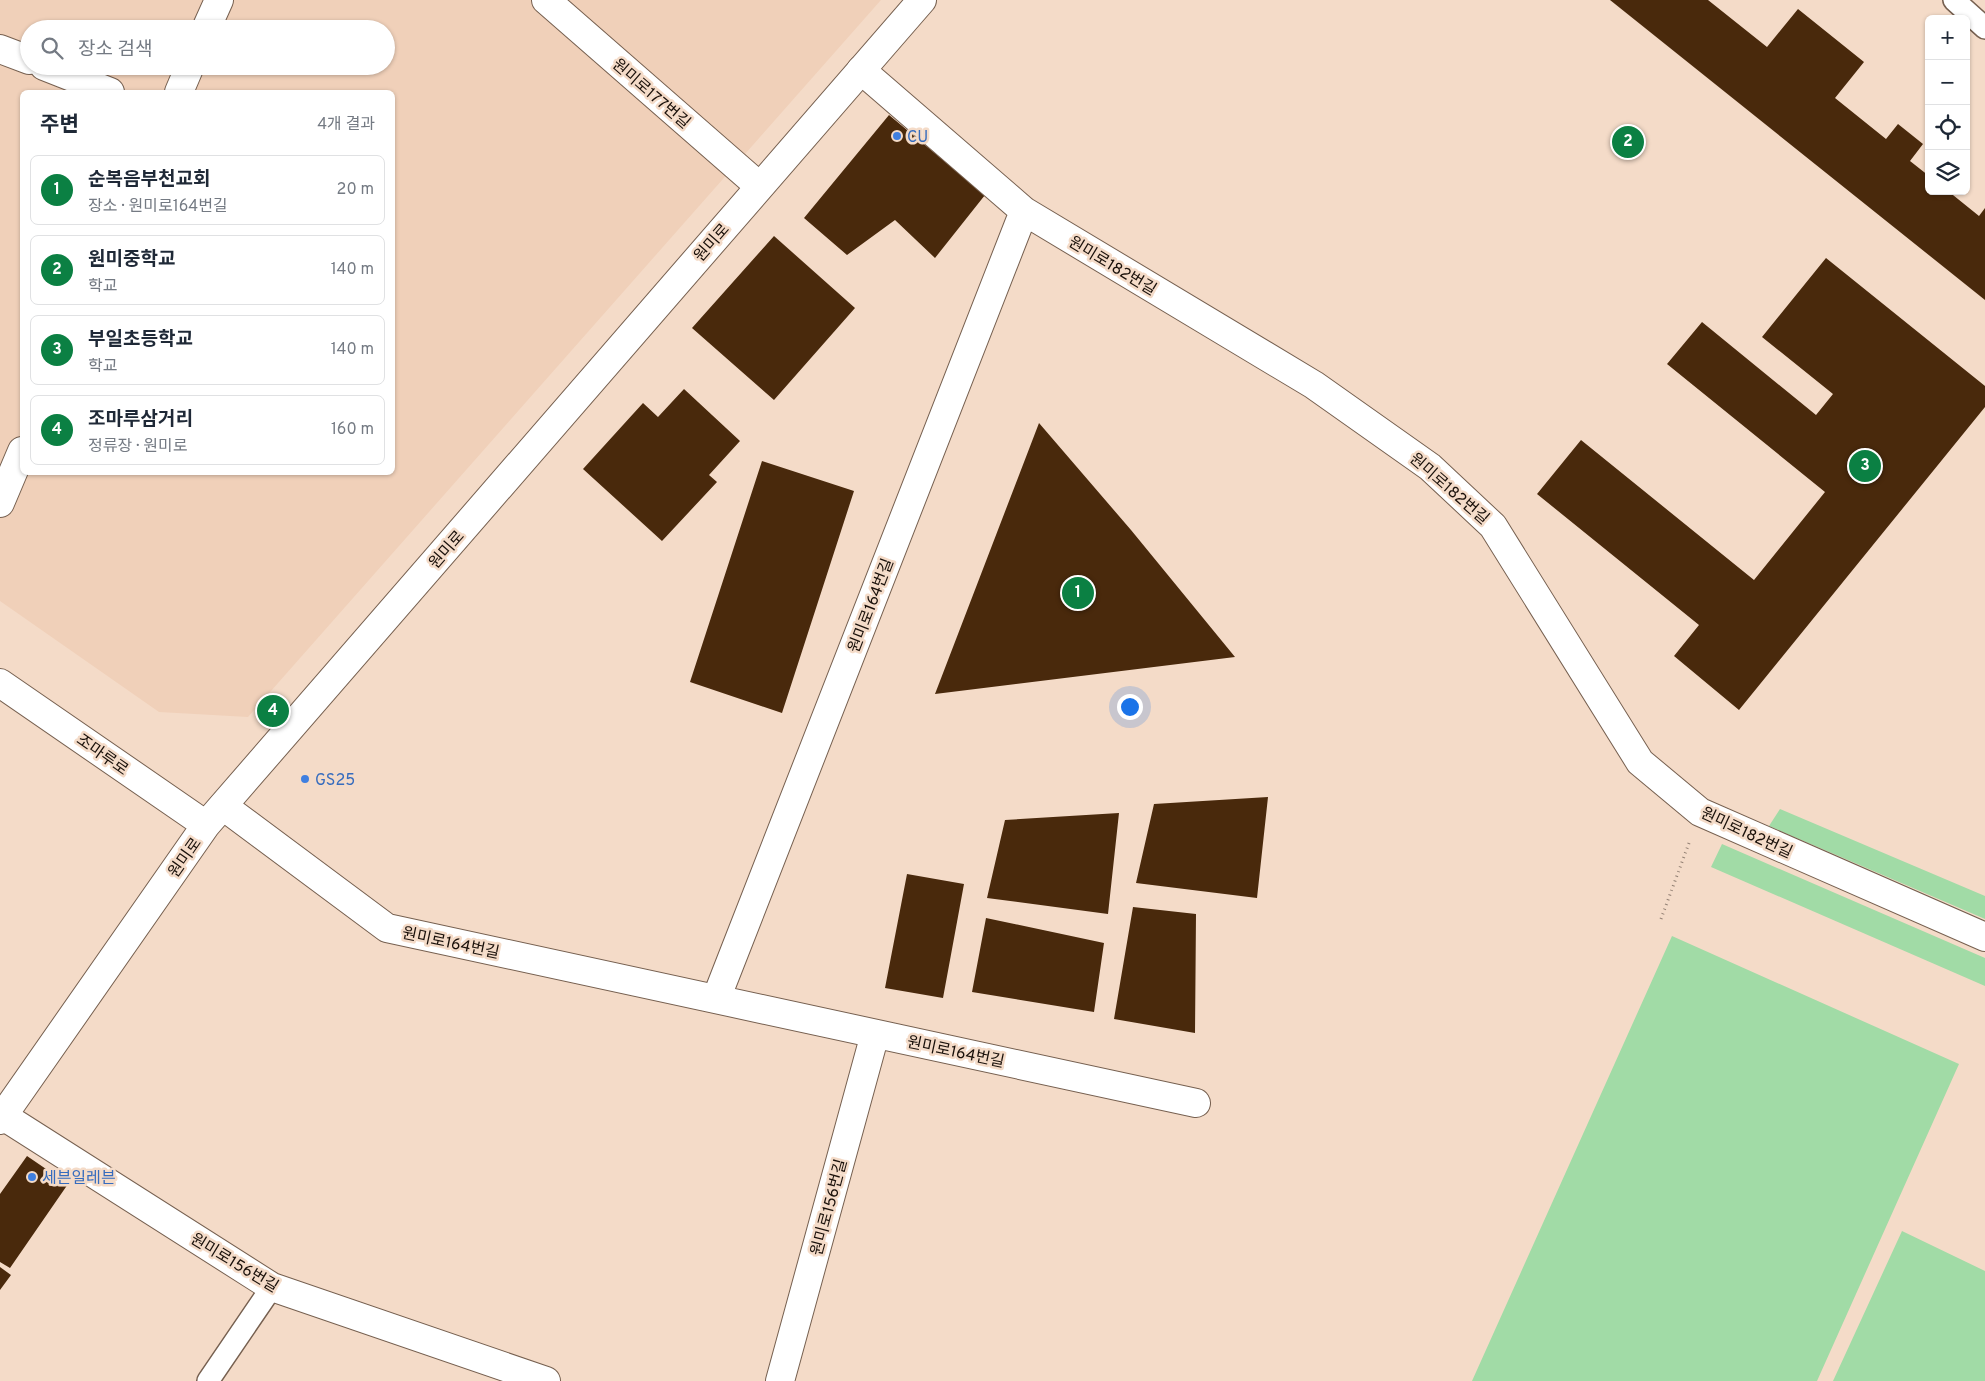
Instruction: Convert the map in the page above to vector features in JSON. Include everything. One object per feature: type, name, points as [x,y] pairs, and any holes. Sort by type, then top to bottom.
[{"type":"street","points":[[210,20],[219,0]]},
{"type":"street","name":"원미로177번길","points":[[546,0],[759,186]]},
{"type":"street","name":"원미로","points":[[1,1117],[215,815],[922,0]]},
{"type":"street","points":[[0,49],[20,57]]},
{"type":"street","name":"원미로182번길","points":[[861,70],[1024,211],[1314,384],[1430,467],[1494,526],[1640,762],[1700,812],[1985,937]]},
{"type":"street","points":[[67,75],[105,90]]},
{"type":"street","points":[[180,90],[186,75]]},
{"type":"street","name":"원미로164번길","points":[[716,999],[1024,211]]},
{"type":"street","points":[[0,503],[20,456]]},
{"type":"street","name":"조마루로","points":[[0,683],[215,815]]},
{"type":"street","name":"원미로164번길","points":[[215,815],[387,928],[1196,1103]]},
{"type":"street","name":"원미로156번길","points":[[780,1381],[875,1034]]},
{"type":"street","name":"원미로156번길","points":[[1,1117],[272,1287],[546,1381]]},
{"type":"lane","points":[[1954,0],[1985,28]]},
{"type":"lane","points":[[208,1381],[272,1287]]},
{"type":"path","points":[[1661,920],[1700,812]]},
{"type":"shaded area","points":[[0,0],[881,0],[248,717],[159,712],[0,601]]},
{"type":"green space","points":[[1780,809],[1985,896],[1985,919],[1769,826]]},
{"type":"green space","points":[[1722,844],[1985,958],[1985,986],[1711,867]]},
{"type":"green space","points":[[1672,936],[1959,1064],[1817,1381],[1472,1381]]},
{"type":"green space","points":[[1902,1231],[1985,1271],[1985,1381],[1833,1381]]},
{"type":"building","points":[[1610,0],[1708,0],[1767,47],[1798,9],[1864,62],[1835,98],[1886,139],[1898,124],[1923,144],[1910,161],[1925,173],[1925,195],[1953,195],[1979,216],[1985,208],[1985,300]]},
{"type":"building","points":[[889,115],[985,195],[935,258],[895,220],[847,255],[804,218]]},
{"type":"building","points":[[774,236],[855,308],[774,400],[692,328]]},
{"type":"building","points":[[1826,258],[1985,386],[1985,407],[1739,710],[1674,656],[1699,625],[1537,494],[1581,440],[1754,580],[1825,492],[1667,364],[1702,322],[1816,415],[1833,394],[1762,337]]},
{"type":"building","points":[[684,389],[740,441],[709,475],[717,482],[662,541],[583,469],[643,403],[658,417]]},
{"type":"building","points":[[1039,423],[1131,530],[1235,657],[935,694]]},
{"type":"building","points":[[762,461],[854,491],[782,713],[690,682]]},
{"type":"building","points":[[1268,797],[1257,898],[1136,883],[1154,804]]},
{"type":"building","points":[[1119,813],[1108,914],[987,898],[1005,820]]},
{"type":"building","points":[[907,874],[964,884],[943,998],[885,988]]},
{"type":"building","points":[[1133,907],[1196,914],[1195,1033],[1114,1019]]},
{"type":"building","points":[[986,918],[1104,943],[1094,1012],[972,992]]},
{"type":"building","points":[[27,1156],[68,1184],[10,1268],[0,1262],[0,1194]]},
{"type":"building","points":[[0,1267],[11,1275],[0,1290]]},
{"type":"place","name":"CU","points":[[897,136]]},
{"type":"place","name":"원미중학교","points":[[1628,142]]},
{"type":"place","name":"부일초등학교","points":[[1865,466]]},
{"type":"place","name":"순복음부천교회","points":[[1078,593]]},
{"type":"place","name":"조마루삼거리","points":[[273,711]]},
{"type":"place","name":"GS25","points":[[305,779]]},
{"type":"place","name":"세븐일레븐","points":[[32,1177]]}]
